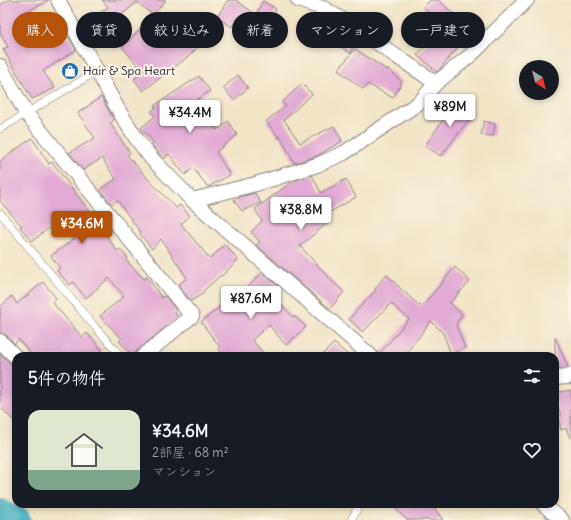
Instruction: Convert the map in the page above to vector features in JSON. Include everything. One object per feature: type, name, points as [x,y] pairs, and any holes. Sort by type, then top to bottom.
[{"type":"street","points":[[58,0],[119,111],[151,158],[192,200],[366,352]]},
{"type":"street","points":[[298,0],[326,9],[436,83]]},
{"type":"street","points":[[192,200],[256,184],[317,165],[344,153],[420,102],[436,83],[472,54],[526,0]]},
{"type":"street","points":[[0,66],[26,113],[192,316],[148,352]]},
{"type":"street","points":[[0,341],[12,353]]},
{"type":"street","points":[[559,378],[568,377],[571,375]]},
{"type":"street","points":[[548,508],[562,520]]},
{"type":"lane","points":[[0,129],[97,70]]},
{"type":"lane","points":[[0,213],[117,352]]},
{"type":"lane","points":[[351,520],[358,508]]},
{"type":"building","points":[[8,0],[49,0],[27,12],[12,12],[12,48],[68,48],[69,37],[76,50],[43,71],[55,88],[32,99],[3,49],[8,47],[0,32],[0,5]]},
{"type":"building","points":[[102,0],[166,0],[156,12],[149,12],[137,2],[125,12],[101,12],[108,7]]},
{"type":"building","points":[[228,0],[236,0],[252,12],[232,12],[232,27],[224,22],[224,12],[220,12]]},
{"type":"building","points":[[431,0],[438,0],[452,12],[428,12],[423,7]]},
{"type":"building","points":[[263,1],[276,9],[275,12],[258,12]]},
{"type":"building","points":[[140,30],[140,48],[197,48],[189,56],[143,91],[134,79],[143,71],[123,48],[132,48],[132,37]]},
{"type":"building","points":[[342,48],[352,48],[350,53]]},
{"type":"building","points":[[424,48],[458,48],[437,72],[417,55]]},
{"type":"building","points":[[355,49],[387,70],[388,69],[402,82],[393,98],[368,84],[363,89],[338,70]]},
{"type":"building","points":[[238,75],[248,88],[234,100],[223,88]]},
{"type":"building","points":[[199,76],[210,91],[195,101],[217,130],[228,121],[237,135],[216,152],[230,175],[208,187],[193,168],[185,175],[169,154],[164,159],[151,144],[154,143],[141,128],[155,116],[151,111],[156,108],[154,106]]},
{"type":"building","points":[[302,84],[312,94],[284,120],[300,143],[334,126],[342,141],[317,156],[294,163],[280,136],[279,138],[266,121],[286,106],[282,102]]},
{"type":"building","points":[[101,97],[114,120],[110,123],[130,153],[127,155],[176,208],[180,205],[190,216],[181,224],[210,259],[225,244],[238,260],[222,276],[221,275],[203,291],[204,293],[191,301],[178,285],[187,278],[161,239],[152,249],[117,200],[112,204],[100,190],[116,179],[102,158],[83,170],[69,153],[95,138],[78,113]]},
{"type":"building","points":[[457,99],[475,112],[441,156],[425,146]]},
{"type":"building","points":[[484,121],[495,124],[493,136],[481,135]]},
{"type":"building","points":[[32,138],[49,164],[52,162],[91,213],[104,227],[102,229],[117,251],[120,249],[128,258],[126,260],[144,279],[147,277],[162,298],[165,296],[176,310],[174,312],[178,317],[136,352],[129,352],[119,341],[122,339],[100,316],[124,296],[109,278],[86,298],[73,282],[70,285],[57,271],[60,268],[51,256],[75,238],[61,219],[32,241],[20,227],[22,226],[0,201],[0,161]]},
{"type":"building","points":[[312,175],[321,193],[346,179],[356,197],[327,214],[331,220],[300,246],[344,292],[330,309],[256,245],[260,242],[251,232],[262,221],[255,209],[293,181]]},
{"type":"building","points":[[255,193],[261,203],[242,211],[234,200]]},
{"type":"building","points":[[455,267],[470,281],[450,303],[462,314],[456,325],[465,348],[456,352],[450,352],[443,333],[431,321],[407,352],[381,352],[409,319],[391,303],[363,332],[349,319],[376,290],[375,289],[386,274],[420,306],[422,304],[423,305]]},
{"type":"building","points":[[262,273],[278,286],[271,294],[293,317],[294,316],[306,327],[286,345],[269,325],[252,340],[262,352],[221,352],[218,348],[220,347],[201,322],[226,302],[229,305]]},
{"type":"building","points":[[43,282],[56,298],[52,302],[82,337],[87,333],[102,350],[100,352],[29,352],[18,339],[15,344],[6,335],[0,333],[0,307],[12,296],[17,304]]},
{"type":"building","points":[[555,337],[568,367],[565,369],[559,369],[559,352],[555,352]]},
{"type":"building","points":[[334,343],[344,352],[325,352]]},
{"type":"building","points":[[0,353],[12,366],[12,419],[0,407]]},
{"type":"building","points":[[571,390],[571,438],[566,428],[561,430],[559,421],[559,416],[561,415],[559,410],[559,392]]},
{"type":"building","points":[[395,508],[434,508],[443,520],[407,520]]},
{"type":"waterway","points":[[0,511],[18,520]]},
{"type":"place","name":"Hair & Spa Heart","points":[[70,71]]}]
